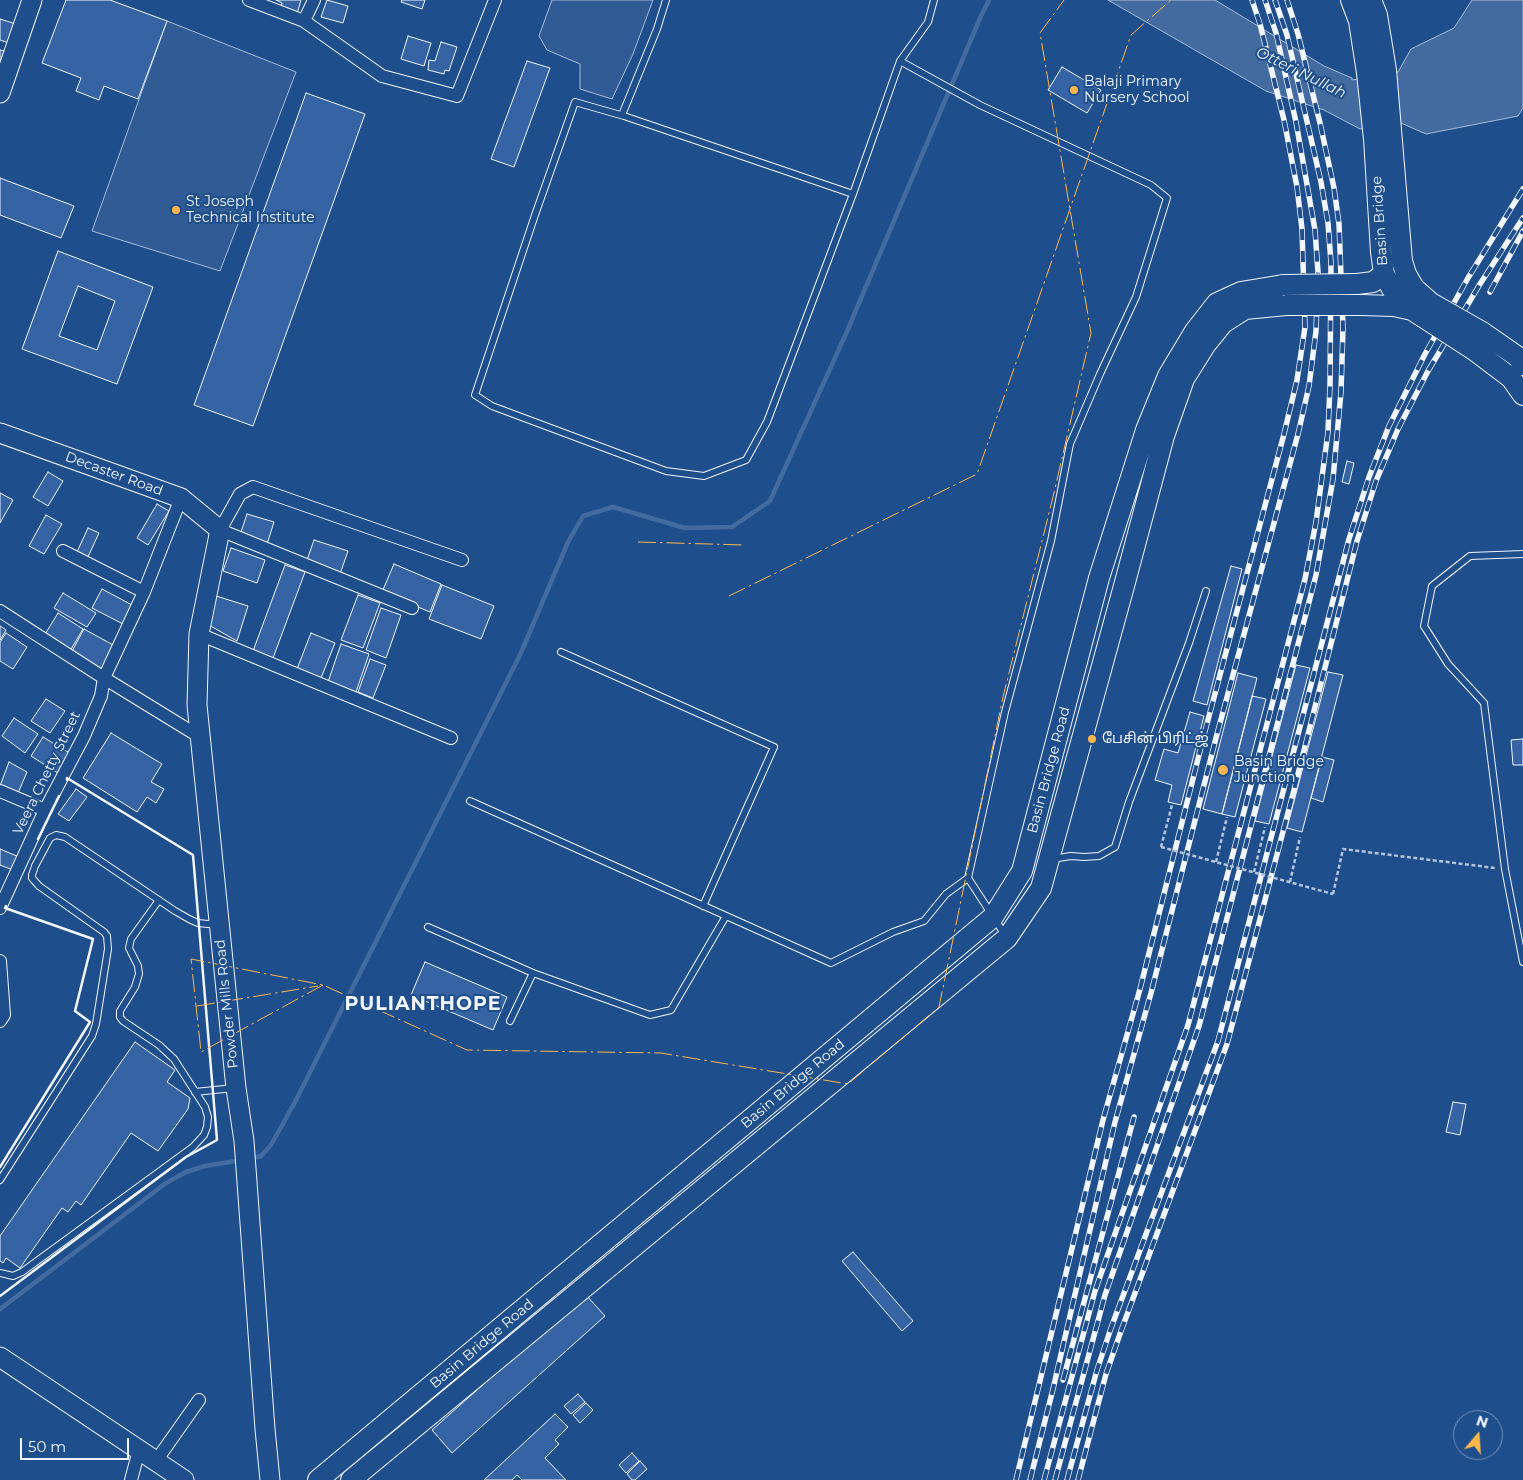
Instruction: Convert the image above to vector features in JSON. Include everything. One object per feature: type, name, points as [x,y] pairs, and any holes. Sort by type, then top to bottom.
[{"type":"main road","points":[[1351,0],[1376,72]]},
{"type":"main road","points":[[1371,0],[1377,15],[1376,72]]},
{"type":"main road","name":"Basin Bridge","points":[[1376,72],[1383,137],[1402,261],[1422,310]]},
{"type":"main road","name":"Basin Bridge","points":[[1383,137],[1381,252],[1384,274],[1392,289],[1422,310],[1478,341],[1518,357],[1523,365]]},
{"type":"main road","points":[[1285,295],[1372,282],[1384,274]]},
{"type":"main road","name":"Basin Bridge Road","points":[[318,1480],[993,917],[1022,871],[1099,578],[1146,430],[1168,376],[1194,331],[1217,303],[1241,292],[1285,295]]},
{"type":"main road","points":[[1285,295],[1361,305],[1394,306],[1422,310]]},
{"type":"main road","name":"Basin Bridge Road","points":[[351,1480],[1007,938],[1041,888],[1164,436],[1184,379],[1206,344],[1223,322],[1244,309],[1285,295]]},
{"type":"main road","name":"Basin Bridge","points":[[1478,341],[1523,394]]},
{"type":"street","points":[[0,93],[5,64],[32,0]]},
{"type":"street","points":[[249,0],[304,21],[382,76],[457,96],[495,0]]},
{"type":"street","points":[[304,21],[314,0]]},
{"type":"street","name":"Decaster Road","points":[[0,433],[181,498],[220,530]]},
{"type":"street","points":[[412,608],[220,530],[240,494],[253,488],[462,560]]},
{"type":"street","name":"Veera Chetty Street","points":[[0,908],[44,810],[84,736],[101,696],[104,678],[144,592],[181,498]]},
{"type":"street","name":"Powder Mills Road","points":[[220,530],[199,634],[197,705],[236,1088],[244,1140],[270,1480]]},
{"type":"street","points":[[63,551],[144,592]]},
{"type":"street","points":[[0,611],[104,678],[200,736]]},
{"type":"street","points":[[199,634],[451,738]]},
{"type":"street","points":[[0,791],[44,810]]},
{"type":"street","points":[[0,961],[4,1015],[0,1022]]},
{"type":"street","points":[[0,1357],[182,1480]]},
{"type":"street","points":[[156,1461],[199,1400]]},
{"type":"street","points":[[132,1480],[139,1450]]},
{"type":"lane","points":[[622,115],[657,29],[666,0]]},
{"type":"lane","points":[[853,194],[622,115],[575,102],[475,395],[492,406],[666,472],[704,476],[746,460],[767,422],[853,194],[900,61],[928,22],[934,0]]},
{"type":"lane","points":[[470,801],[831,963],[893,932],[924,921],[946,894],[968,878],[1005,712],[1051,541],[1070,444],[1136,297],[1167,198],[1151,185],[966,97],[900,61]]},
{"type":"lane","points":[[1523,554],[1470,556],[1432,586],[1424,626],[1448,664],[1484,703],[1505,869],[1523,962]]},
{"type":"lane","points":[[1049,859],[1071,856],[1099,856],[1115,847],[1129,802],[1186,652],[1206,591]]},
{"type":"lane","points":[[561,652],[774,747],[703,906]]},
{"type":"lane","points":[[0,1180],[92,1036],[96,1024],[108,949],[107,936],[104,932],[40,886],[32,878],[35,866],[50,838],[56,835],[65,837],[175,911],[198,923],[219,923]]},
{"type":"lane","points":[[968,878],[1007,938]]},
{"type":"lane","points":[[0,1273],[13,1276],[22,1272],[200,1141],[207,1127],[208,1118],[205,1107],[181,1068],[169,1053],[120,1017],[120,1011],[135,987],[139,974],[138,966],[129,948],[130,944],[135,933],[159,900]]},
{"type":"lane","points":[[428,927],[533,973],[650,1015],[671,1010],[726,916]]},
{"type":"lane","points":[[510,1021],[533,973]]},
{"type":"lane","points":[[196,1092],[236,1088]]},
{"type":"path","points":[[1172,805],[1162,847],[1333,894],[1343,849],[1505,869]]},
{"type":"path","points":[[1216,862],[1227,817]]},
{"type":"path","points":[[1254,872],[1265,827]]},
{"type":"path","points":[[1290,882],[1300,837]]},
{"type":"shaded area","points":[[552,0],[653,0],[633,54],[612,99],[580,89],[580,64],[547,50],[539,36]]},
{"type":"shaded area","points":[[167,21],[296,72],[220,271],[92,231]]},
{"type":"water","name":"Otteri Nullah","points":[[1108,0],[1215,0],[1324,66],[1352,78],[1352,80],[1398,72],[1411,49],[1454,28],[1472,0],[1523,0],[1523,108],[1518,116],[1426,134],[1401,123],[1360,129],[1324,110],[1266,91]]},
{"type":"building","points":[[66,0],[110,0],[167,21],[138,99],[104,86],[99,100],[76,91],[81,78],[42,63]]},
{"type":"building","points":[[276,0],[301,0],[297,14],[281,8],[282,3]]},
{"type":"building","points":[[327,0],[348,6],[343,23],[321,17]]},
{"type":"building","points":[[402,0],[425,0],[422,9],[401,2]]},
{"type":"building","points":[[0,19],[16,24],[9,43],[0,40]]},
{"type":"building","points":[[408,36],[431,43],[424,66],[401,59]]},
{"type":"building","points":[[441,42],[457,47],[449,71],[445,70],[444,74],[428,70],[429,60],[435,61]]},
{"type":"building","points":[[0,50],[4,51],[1,60],[0,59]]},
{"type":"building","points":[[527,61],[550,68],[514,167],[491,159]]},
{"type":"building","name":"Balaji Primary Nursery School","points":[[1062,67],[1101,90],[1087,113],[1048,90]]},
{"type":"building","points":[[306,93],[365,114],[253,426],[194,405]]},
{"type":"building","points":[[0,178],[74,206],[61,238],[0,215]]},
{"type":"building","points":[[58,251],[153,287],[117,384],[22,349]],"holes":[[[78,286],[115,301],[97,350],[59,336]]]},
{"type":"building","points":[[1347,461],[1354,463],[1349,484],[1342,482]]},
{"type":"building","points":[[48,472],[63,481],[48,506],[33,497]]},
{"type":"building","points":[[0,493],[13,500],[0,523]]},
{"type":"building","points":[[157,504],[169,511],[148,545],[137,538]]},
{"type":"building","points":[[247,514],[274,522],[267,544],[240,535]]},
{"type":"building","points":[[46,515],[62,524],[44,554],[29,546]]},
{"type":"building","points":[[88,528],[99,533],[87,559],[76,554]]},
{"type":"building","points":[[314,540],[348,551],[340,574],[306,563]]},
{"type":"building","points":[[231,548],[265,560],[257,583],[223,571]]},
{"type":"building","points":[[394,564],[441,584],[430,612],[382,592]]},
{"type":"building","points":[[285,565],[305,572],[273,658],[253,651]]},
{"type":"building","points":[[1231,566],[1242,569],[1207,705],[1193,701]]},
{"type":"building","points":[[442,585],[494,606],[481,639],[429,619]]},
{"type":"building","points":[[102,589],[132,605],[123,624],[92,608]]},
{"type":"building","points":[[63,593],[96,613],[87,627],[54,608]]},
{"type":"building","points":[[213,595],[248,606],[237,641],[207,624]]},
{"type":"building","points":[[358,595],[380,603],[363,648],[341,640]]},
{"type":"building","points":[[381,608],[401,615],[386,658],[366,650]]},
{"type":"building","points":[[58,613],[83,629],[70,651],[44,636]]},
{"type":"building","points":[[0,626],[6,630],[0,640]]},
{"type":"building","points":[[84,629],[115,646],[101,670],[71,653]]},
{"type":"building","points":[[6,633],[27,647],[13,669],[0,661],[0,642]]},
{"type":"building","points":[[311,633],[335,643],[321,678],[297,669]]},
{"type":"building","points":[[341,644],[369,654],[356,692],[328,682]]},
{"type":"building","points":[[370,659],[386,665],[373,698],[358,692]]},
{"type":"building","points":[[1296,665],[1310,668],[1269,824],[1255,821]]},
{"type":"building","points":[[1328,672],[1343,675],[1302,832],[1287,828]]},
{"type":"building","points":[[1238,673],[1257,678],[1222,814],[1203,809]]},
{"type":"building","points":[[1252,696],[1266,699],[1235,817],[1222,814]]},
{"type":"building","points":[[46,699],[65,711],[50,733],[31,721]]},
{"type":"building","points":[[1190,712],[1204,716],[1181,805],[1168,802],[1172,785],[1155,780],[1164,749],[1178,753]]},
{"type":"building","points":[[14,718],[38,734],[25,753],[2,736]]},
{"type":"building","points":[[111,733],[162,764],[151,782],[164,789],[156,803],[147,797],[137,812],[83,778]]},
{"type":"building","points":[[43,737],[73,755],[61,775],[31,756]]},
{"type":"building","points":[[1523,739],[1523,765],[1513,765],[1511,740]]},
{"type":"building","points":[[1322,757],[1334,760],[1323,802],[1311,798]]},
{"type":"building","points":[[9,762],[27,772],[18,793],[0,786]]},
{"type":"building","points":[[76,789],[87,797],[69,821],[58,814]]},
{"type":"building","points":[[0,849],[19,857],[13,870],[0,865]]},
{"type":"building","points":[[425,962],[507,997],[493,1030],[411,995]]},
{"type":"building","points":[[135,1042],[175,1070],[167,1082],[190,1098],[188,1109],[158,1151],[131,1133],[81,1205],[76,1201],[68,1212],[62,1208],[20,1268],[6,1258],[3,1263],[0,1261],[0,1236]]},
{"type":"building","points":[[1453,1102],[1466,1104],[1460,1135],[1446,1132]]},
{"type":"building","points":[[853,1252],[913,1321],[902,1331],[842,1261]]},
{"type":"building","points":[[585,1294],[605,1316],[452,1453],[432,1430]]},
{"type":"building","points":[[578,1394],[585,1402],[571,1414],[564,1406]]},
{"type":"building","points":[[586,1403],[593,1410],[580,1423],[573,1415]]},
{"type":"building","points":[[555,1414],[568,1427],[555,1440],[559,1444],[545,1458],[566,1480],[522,1480],[517,1475],[512,1480],[484,1480]]},
{"type":"building","points":[[632,1453],[639,1461],[626,1473],[619,1465]]},
{"type":"building","points":[[640,1461],[647,1469],[635,1480],[632,1480],[627,1474]]},
{"type":"waterway","points":[[250,1159],[261,1156],[271,1145],[295,1102],[520,655],[568,542],[583,516],[613,507],[685,528],[732,527],[770,501],[845,336],[989,0]]},
{"type":"waterway","points":[[0,1309],[166,1183],[186,1172],[205,1166],[242,1160]]},
{"type":"railway","points":[[1016,1480],[1103,1120],[1140,989],[1297,380],[1305,327],[1302,229],[1297,187],[1284,120],[1260,24],[1252,0]]},
{"type":"railway","points":[[1030,1480],[1115,1122],[1151,993],[1309,386],[1316,331],[1318,272],[1315,230],[1296,122],[1276,33],[1265,0]]},
{"type":"railway","points":[[1044,1480],[1095,1291],[1188,1025],[1305,579],[1316,522],[1328,432],[1330,386],[1331,263],[1328,223],[1321,182],[1287,35],[1275,0]]},
{"type":"railway","points":[[1055,1480],[1105,1295],[1199,1026],[1316,575],[1333,479],[1341,392],[1343,328],[1339,224],[1334,188],[1320,123],[1298,34],[1287,0]]},
{"type":"railway","points":[[1067,1480],[1097,1370],[1111,1328],[1218,1041],[1349,539],[1369,477],[1389,426],[1425,354],[1468,278],[1523,189]]},
{"type":"railway","points":[[1078,1480],[1106,1374],[1227,1044],[1357,541],[1376,481],[1398,429],[1428,371],[1480,284],[1523,218]]},
{"type":"railway","points":[[1490,292],[1523,231]]},
{"type":"railway","points":[[1063,1380],[1134,1117]]},
{"type":"wall","points":[[0,1296],[186,1157],[217,1140],[193,855],[67,778],[67,780]]},
{"type":"wall","points":[[38,839],[59,796]]},
{"type":"wall","points":[[0,1167],[90,1022],[75,1011],[93,939],[5,908],[6,906]]},
{"type":"power","points":[[323,985],[201,1052],[191,959],[323,985],[467,1050],[661,1053],[848,1084],[939,1007],[1003,697],[1053,497],[1091,333],[1040,33],[1064,0]]},
{"type":"power","points":[[729,596],[977,474],[1131,35],[1171,0]]},
{"type":"power","points":[[638,542],[744,545]]},
{"type":"power","points":[[197,1006],[318,986]]},
{"type":"place","name":"Balaji Primary Nursery School","points":[[1074,90]]},
{"type":"place","name":"St Joseph Technical Institute","points":[[176,210]]},
{"type":"place","name":"பேசின் பிரிட்ஜ்","points":[[1092,739]]},
{"type":"place","name":"Basin Bridge Junction","points":[[1223,770]]},
{"type":"district","name":"PULIANTHOPE","points":[[423,1004]]}]
